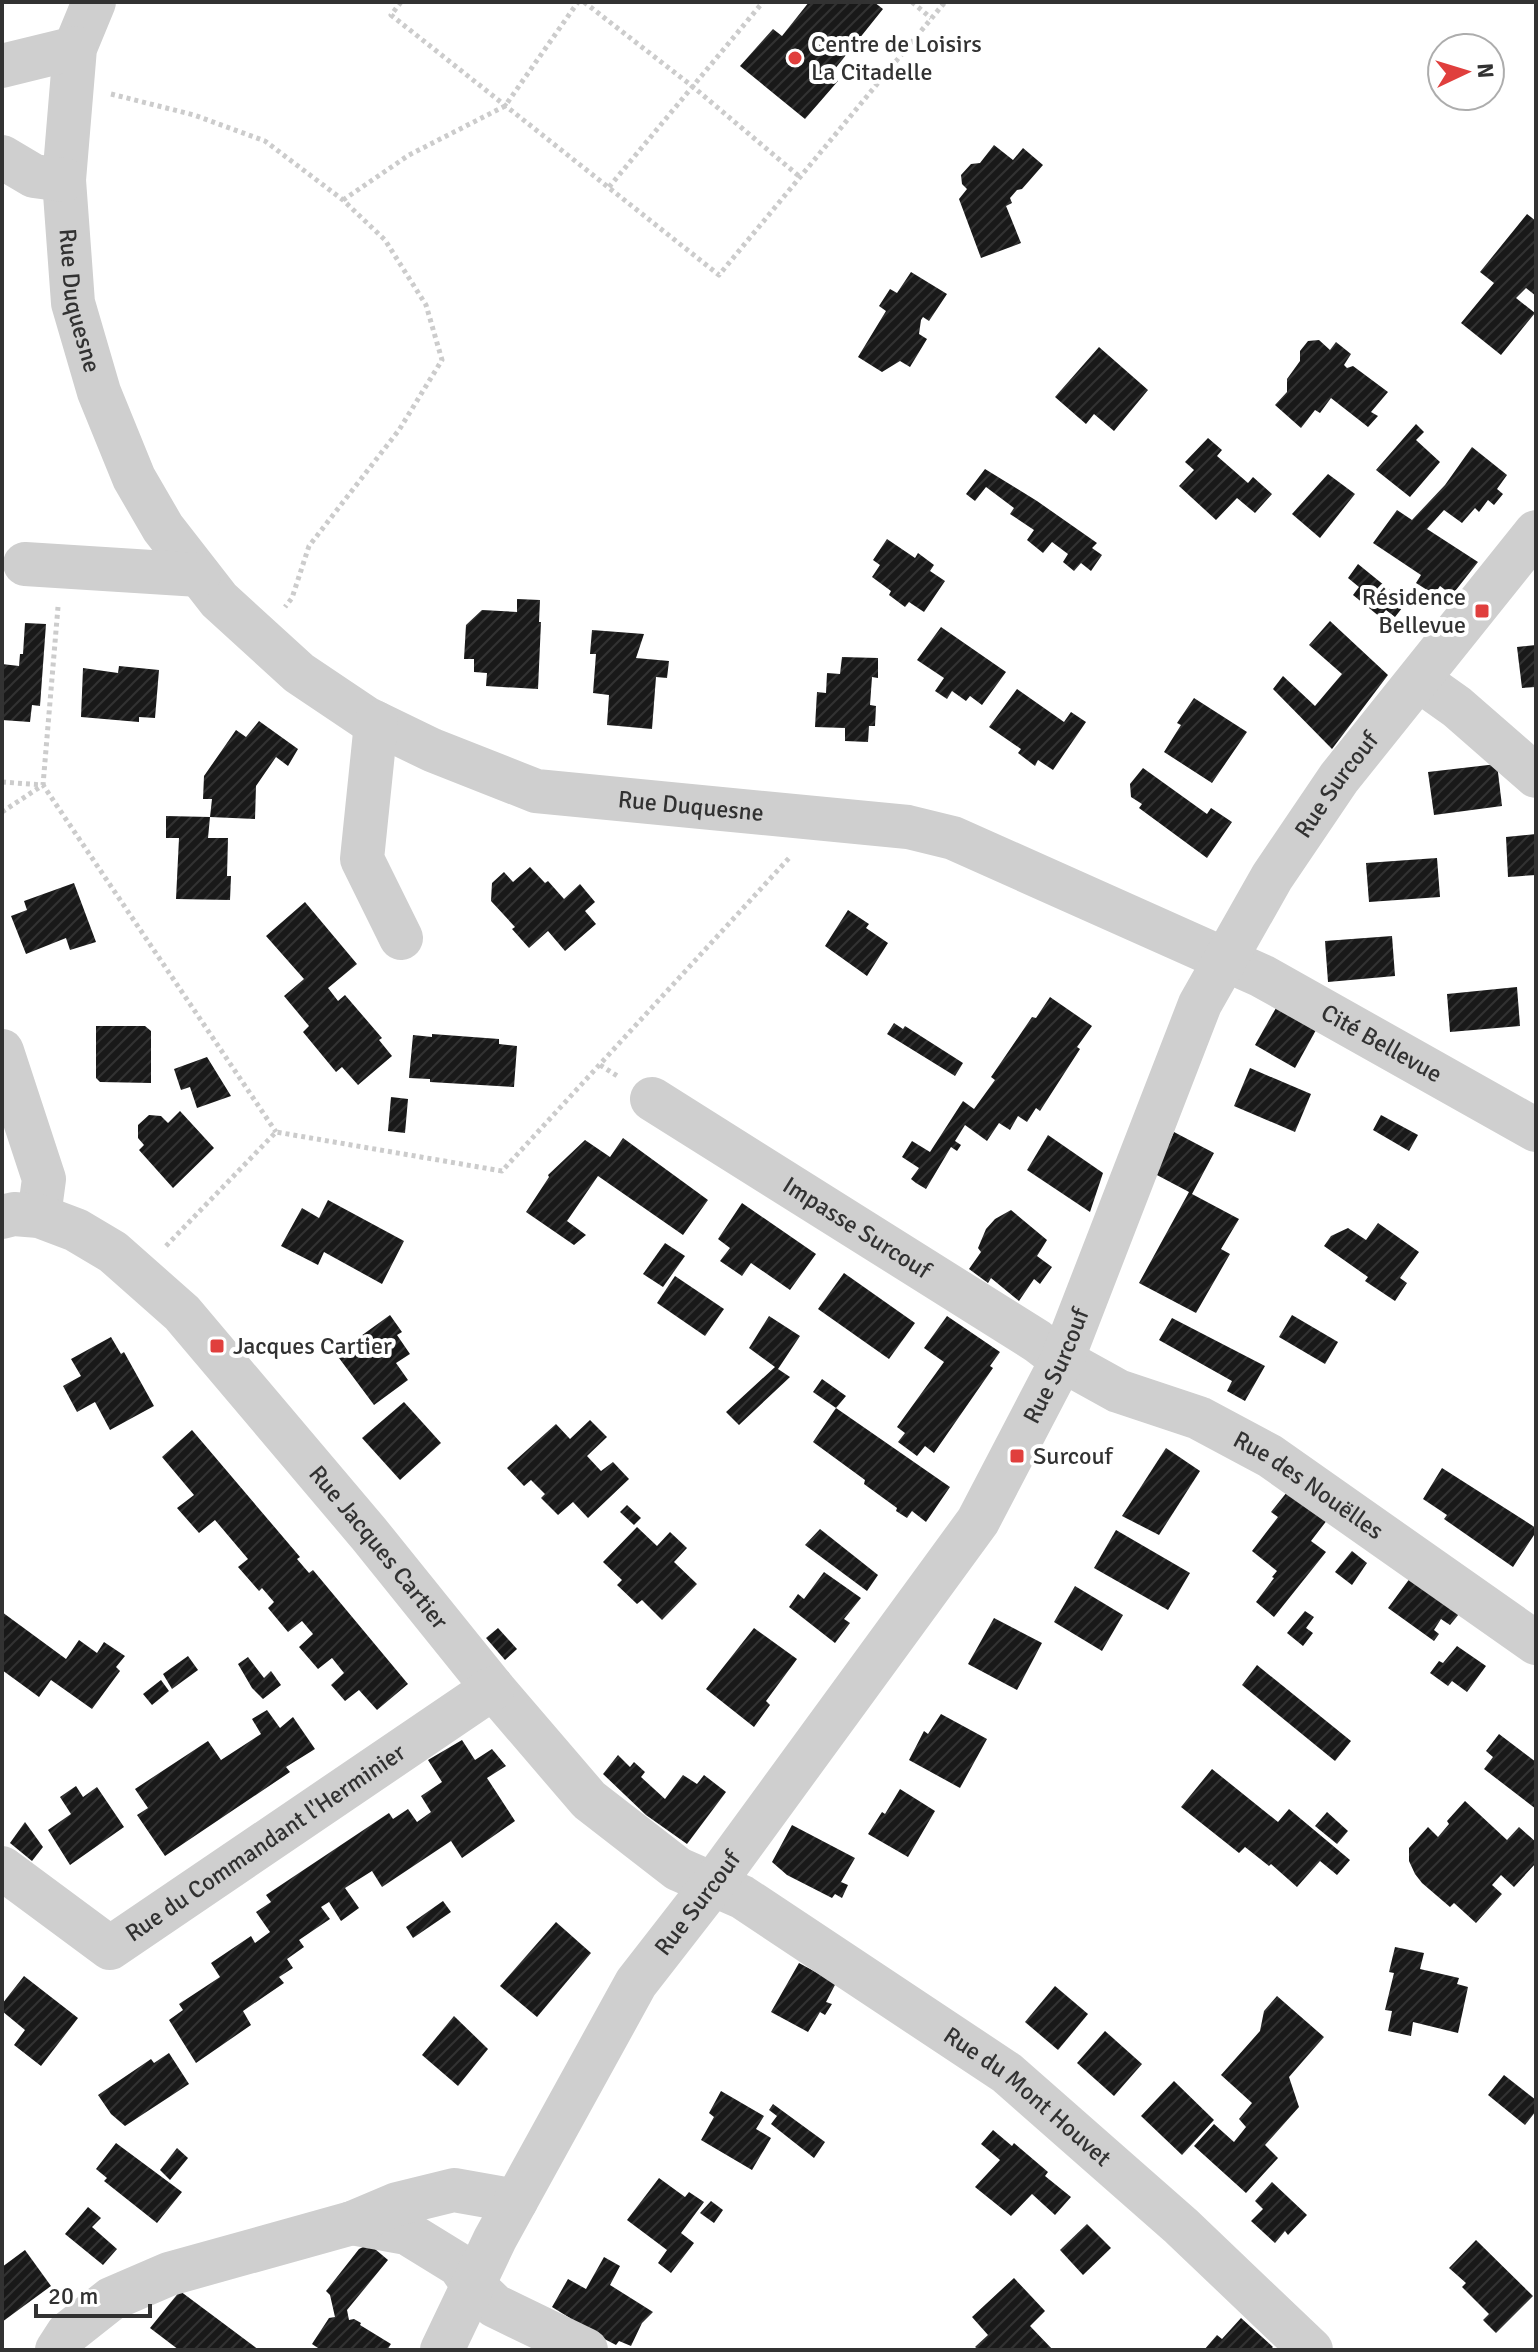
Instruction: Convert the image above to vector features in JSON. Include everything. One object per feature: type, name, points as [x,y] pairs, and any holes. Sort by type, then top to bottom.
[{"type":"street","name":"Rue Duquesne","points":[[94,2],[73,66],[64,180],[73,303],[99,392],[134,478],[163,528],[219,600],[299,673],[376,723],[432,750],[536,791],[908,827],[953,838],[1224,959]]},
{"type":"street","points":[[2,66],[73,66]]},
{"type":"street","points":[[2,157],[34,176],[64,180]]},
{"type":"street","name":"Rue Surcouf","points":[[442,2350],[495,2239],[636,1983],[713,1884],[978,1521],[1062,1360],[1200,1004],[1272,877],[1339,778],[1536,532]]},
{"type":"street","points":[[43,566],[199,575]]},
{"type":"street","points":[[1419,680],[1457,707],[1536,776]]},
{"type":"street","points":[[376,723],[362,859],[401,938]]},
{"type":"street","name":"Cité Bellevue","points":[[1224,959],[1262,976],[1536,1130]]},
{"type":"street","name":"Rue Jacques Cartier","points":[[2,1051],[44,1179],[20,1216],[76,1230],[113,1252],[182,1313],[589,1800],[678,1869],[713,1884]]},
{"type":"street","name":"Impasse Surcouf","points":[[652,1099],[1037,1341],[1062,1360]]},
{"type":"street","name":"Rue des Nouëlles","points":[[1062,1360],[1118,1391],[1199,1418],[1270,1456],[1536,1643]]},
{"type":"street","name":"Rue du Commandant l'Herminier","points":[[2,1868],[110,1948],[493,1688]]},
{"type":"street","name":"Rue du Mont Houvet","points":[[713,1884],[742,1897],[1007,2073],[1181,2226],[1311,2350]]},
{"type":"street","points":[[57,2350],[68,2333],[111,2299],[169,2274],[352,2223],[397,2204],[454,2190],[516,2201]]},
{"type":"street","points":[[352,2223],[407,2233],[459,2265],[473,2285],[495,2306],[586,2350]]},
{"type":"path","points":[[401,2],[391,15],[719,275],[945,2]]},
{"type":"path","points":[[343,200],[409,155],[505,106],[578,2]]},
{"type":"path","points":[[584,2],[692,86],[800,177]]},
{"type":"path","points":[[609,187],[763,2]]},
{"type":"path","points":[[912,2],[931,18]]},
{"type":"path","points":[[73,66],[265,141],[343,200],[385,240],[426,305],[442,360],[399,430],[309,546],[292,598],[262,639]]},
{"type":"path","points":[[43,566],[43,785],[276,1132],[502,1171],[825,819]]},
{"type":"path","points":[[2,782],[43,785]]},
{"type":"path","points":[[2,812],[43,785]]},
{"type":"path","points":[[175,1258],[165,1247],[276,1132]]},
{"type":"building","name":"Centre de Loisirs La Citadelle","points":[[809,2],[874,2],[883,9],[830,75],[838,81],[805,119],[740,66],[773,29],[782,36]]},
{"type":"building","points":[[994,145],[1013,160],[1023,148],[1043,165],[1022,189],[1017,190],[1010,198],[1012,203],[1006,206],[1021,243],[981,258],[959,199],[967,189],[962,184],[961,175],[971,164],[980,163]]},
{"type":"building","points":[[1527,214],[1536,221],[1536,296],[1526,288],[1516,298],[1535,313],[1501,355],[1461,323],[1494,283],[1480,272]]},
{"type":"building","points":[[911,272],[947,294],[929,321],[923,317],[921,320],[919,334],[927,339],[910,367],[900,361],[882,372],[858,357],[886,311],[879,306],[890,289],[897,293]]},
{"type":"building","points":[[1319,340],[1330,350],[1336,342],[1351,354],[1344,365],[1347,368],[1353,366],[1388,392],[1371,412],[1378,416],[1368,427],[1331,398],[1320,413],[1315,410],[1301,428],[1275,405],[1287,392],[1287,379],[1300,361],[1300,351],[1308,341]]},
{"type":"building","points":[[1099,347],[1148,390],[1114,431],[1094,414],[1086,424],[1055,397]]},
{"type":"building","points":[[1416,424],[1424,432],[1416,440],[1440,462],[1410,497],[1376,470]]},
{"type":"building","points":[[1208,438],[1222,450],[1217,456],[1248,483],[1253,477],[1272,494],[1255,513],[1237,498],[1216,520],[1179,486],[1194,470],[1185,462]]},
{"type":"building","points":[[1472,447],[1507,475],[1497,489],[1503,494],[1494,505],[1488,500],[1479,512],[1475,508],[1462,523],[1444,510],[1427,529],[1478,562],[1452,595],[1440,586],[1432,593],[1416,583],[1421,575],[1373,543],[1397,510],[1412,520],[1445,485]]},
{"type":"building","points":[[985,469],[1097,543],[1092,548],[1102,555],[1091,571],[1081,563],[1074,571],[1063,562],[1068,554],[1052,542],[1043,553],[1027,540],[1034,530],[1010,514],[1014,508],[986,487],[975,501],[966,494]]},
{"type":"building","points":[[1328,474],[1355,494],[1320,538],[1292,514]]},
{"type":"building","points":[[887,539],[915,558],[918,553],[934,565],[930,571],[945,581],[924,612],[909,602],[905,607],[889,595],[891,591],[872,577],[880,565],[873,560]]},
{"type":"building","points":[[1358,564],[1406,603],[1395,617],[1386,610],[1380,617],[1353,595],[1359,587],[1348,578]]},
{"type":"building","points":[[517,599],[540,600],[538,689],[486,686],[487,673],[474,672],[474,659],[464,659],[466,625],[482,610],[517,612]]},
{"type":"building","points":[[1330,621],[1388,675],[1332,749],[1273,689],[1283,676],[1315,706],[1342,674],[1309,645]]},
{"type":"building","points":[[25,623],[46,624],[40,706],[32,705],[30,722],[2,720],[2,664],[19,666]]},
{"type":"building","points":[[941,627],[1006,672],[982,705],[970,696],[966,701],[952,691],[947,699],[935,691],[944,678],[917,660]]},
{"type":"building","points":[[592,630],[644,634],[636,658],[669,661],[667,678],[656,677],[652,729],[607,725],[609,695],[593,693],[596,654],[590,654]]},
{"type":"building","points":[[1536,645],[1536,687],[1522,688],[1517,647]]},
{"type":"building","points":[[842,657],[878,658],[878,678],[872,677],[870,705],[876,706],[875,726],[869,726],[868,742],[845,741],[845,728],[815,727],[817,692],[826,693],[827,673],[840,674]]},
{"type":"building","points":[[119,666],[159,670],[155,718],[139,717],[139,722],[81,717],[83,668],[118,673]]},
{"type":"building","points":[[1017,689],[1064,722],[1071,712],[1086,722],[1053,770],[1038,760],[1035,766],[1018,753],[1021,749],[989,727]]},
{"type":"building","points":[[1194,698],[1247,732],[1212,783],[1164,752],[1181,725],[1177,723]]},
{"type":"building","points":[[259,721],[298,749],[288,766],[276,757],[256,786],[255,819],[210,817],[212,799],[203,799],[204,776],[236,730],[246,737]]},
{"type":"building","points":[[1497,764],[1502,806],[1434,815],[1428,772]]},
{"type":"building","points":[[1143,768],[1207,814],[1211,808],[1232,822],[1207,858],[1139,808],[1142,804],[1131,797],[1130,784]]},
{"type":"building","points":[[166,816],[210,817],[208,838],[228,838],[230,900],[176,899],[179,838],[166,838]]},
{"type":"building","points":[[1536,834],[1536,875],[1508,877],[1506,837]]},
{"type":"building","points":[[1437,858],[1440,897],[1369,902],[1366,863]]},
{"type":"building","points":[[530,867],[564,899],[580,884],[595,902],[585,911],[596,924],[565,951],[548,931],[529,948],[491,901],[492,883],[504,872],[513,882]]},
{"type":"building","points":[[74,883],[96,942],[70,950],[66,938],[26,954],[11,916],[27,910],[24,901]]},
{"type":"building","points":[[305,902],[357,964],[328,988],[338,1001],[345,995],[382,1038],[379,1040],[392,1056],[358,1085],[342,1067],[336,1072],[303,1032],[309,1026],[284,996],[304,979],[266,936]]},
{"type":"building","points":[[848,910],[869,924],[866,928],[888,943],[867,976],[825,946]]},
{"type":"building","points":[[1392,936],[1395,976],[1328,982],[1325,941]]},
{"type":"building","points":[[1517,987],[1520,1026],[1450,1032],[1447,994]]},
{"type":"building","points":[[1050,997],[1092,1026],[1040,1111],[1036,1108],[1027,1122],[1018,1116],[1010,1130],[999,1123],[987,1141],[965,1125],[955,1141],[961,1145],[957,1151],[951,1147],[926,1189],[916,1183],[911,1179],[919,1168],[902,1157],[912,1141],[930,1152],[963,1101],[974,1109],[995,1080],[991,1077],[1032,1017],[1036,1018]]},
{"type":"building","points":[[1276,1008],[1316,1030],[1295,1068],[1255,1045]]},
{"type":"building","points":[[894,1023],[903,1029],[905,1026],[963,1063],[955,1076],[887,1034]]},
{"type":"building","points":[[96,1026],[145,1026],[151,1031],[151,1083],[100,1082],[96,1078]]},
{"type":"building","points":[[432,1034],[499,1039],[499,1044],[517,1046],[514,1087],[409,1078],[413,1035],[432,1037]]},
{"type":"building","points":[[207,1057],[231,1096],[197,1108],[190,1087],[181,1090],[174,1069]]},
{"type":"building","points":[[1250,1068],[1311,1094],[1295,1132],[1234,1106]]},
{"type":"building","points":[[391,1097],[408,1099],[405,1133],[388,1131]]},
{"type":"building","points":[[180,1111],[214,1148],[173,1188],[139,1150],[144,1145],[138,1138],[138,1125],[149,1115],[161,1116],[168,1123]]},
{"type":"building","points":[[1381,1115],[1418,1135],[1409,1151],[1373,1130]]},
{"type":"building","points":[[1174,1132],[1214,1153],[1192,1194],[1239,1219],[1221,1249],[1230,1254],[1196,1313],[1139,1283],[1189,1192],[1155,1174]]},
{"type":"building","points":[[1048,1135],[1103,1173],[1090,1212],[1027,1170]]},
{"type":"building","points":[[623,1138],[708,1200],[683,1235],[598,1176],[567,1221],[586,1235],[574,1245],[526,1212],[548,1175],[585,1140],[610,1157]]},
{"type":"building","points":[[328,1200],[404,1241],[382,1284],[324,1252],[318,1265],[281,1246],[302,1208],[319,1218]]},
{"type":"building","points":[[742,1203],[816,1254],[790,1290],[751,1263],[742,1276],[720,1261],[730,1248],[718,1239]]},
{"type":"building","points":[[1011,1210],[1047,1240],[1037,1256],[1052,1267],[1040,1284],[1034,1279],[1019,1301],[991,1278],[988,1283],[969,1269],[981,1252],[978,1248],[986,1229],[995,1219]]},
{"type":"building","points":[[1378,1223],[1419,1252],[1400,1278],[1407,1283],[1395,1301],[1365,1281],[1368,1277],[1324,1246],[1331,1236],[1348,1228],[1366,1240]]},
{"type":"building","points":[[665,1243],[685,1256],[663,1287],[643,1274]]},
{"type":"building","points":[[844,1273],[915,1323],[889,1359],[818,1309]]},
{"type":"building","points":[[675,1276],[724,1309],[705,1336],[657,1303]]},
{"type":"building","points":[[390,1315],[402,1332],[397,1335],[410,1354],[396,1363],[408,1380],[374,1405],[336,1354]]},
{"type":"building","points":[[1292,1315],[1338,1342],[1325,1364],[1279,1337]]},
{"type":"building","points":[[769,1316],[800,1336],[778,1369],[790,1377],[739,1425],[726,1412],[775,1367],[749,1348]]},
{"type":"building","points":[[947,1316],[1000,1352],[990,1366],[993,1368],[934,1453],[925,1446],[917,1456],[898,1442],[905,1433],[897,1427],[944,1362],[924,1348]]},
{"type":"building","points":[[1172,1318],[1265,1366],[1245,1401],[1227,1391],[1232,1381],[1159,1340]]},
{"type":"building","points":[[111,1337],[121,1354],[124,1352],[154,1406],[110,1430],[95,1402],[77,1412],[63,1386],[81,1376],[71,1359]]},
{"type":"building","points":[[822,1379],[846,1396],[836,1408],[813,1392]]},
{"type":"building","points":[[404,1402],[441,1443],[400,1480],[362,1438]]},
{"type":"building","points":[[836,1408],[950,1487],[926,1522],[912,1511],[907,1518],[896,1511],[897,1508],[864,1484],[865,1480],[813,1442]]},
{"type":"building","points":[[590,1420],[607,1437],[587,1456],[601,1471],[613,1462],[629,1479],[588,1518],[573,1502],[558,1515],[541,1498],[545,1494],[531,1480],[524,1486],[507,1468],[556,1424],[570,1439]]},
{"type":"building","points":[[192,1430],[300,1557],[297,1559],[309,1573],[313,1570],[408,1684],[377,1710],[359,1690],[345,1701],[331,1685],[344,1673],[332,1658],[318,1669],[299,1647],[313,1634],[302,1621],[288,1632],[268,1608],[274,1602],[262,1588],[259,1591],[238,1567],[248,1559],[215,1520],[199,1533],[177,1508],[194,1495],[162,1457]]},
{"type":"building","points":[[1166,1448],[1200,1471],[1159,1535],[1122,1516]]},
{"type":"building","points":[[1442,1468],[1536,1528],[1513,1567],[1444,1519],[1447,1515],[1423,1499]]},
{"type":"building","points":[[1291,1487],[1331,1515],[1311,1541],[1326,1552],[1274,1617],[1256,1602],[1277,1571],[1252,1551],[1278,1517],[1271,1512]]},
{"type":"building","points":[[627,1505],[641,1518],[634,1525],[620,1512]]},
{"type":"building","points":[[637,1527],[657,1546],[670,1532],[687,1548],[674,1562],[697,1584],[662,1620],[642,1600],[637,1604],[617,1585],[622,1580],[603,1562]]},
{"type":"building","points":[[820,1529],[878,1575],[867,1591],[805,1545]]},
{"type":"building","points":[[1116,1530],[1190,1573],[1168,1610],[1094,1568]]},
{"type":"building","points":[[1352,1551],[1367,1563],[1352,1585],[1335,1572]]},
{"type":"building","points":[[824,1572],[861,1598],[844,1619],[850,1623],[835,1643],[789,1607],[798,1594],[804,1599]]},
{"type":"building","points":[[1413,1574],[1463,1609],[1450,1625],[1441,1619],[1434,1630],[1439,1634],[1434,1641],[1388,1608]]},
{"type":"building","points":[[1075,1586],[1123,1615],[1102,1651],[1054,1622]]},
{"type":"building","points":[[1305,1611],[1314,1617],[1306,1628],[1313,1633],[1303,1646],[1287,1633]]},
{"type":"building","points":[[2,1612],[66,1659],[79,1640],[97,1653],[104,1642],[125,1656],[116,1667],[120,1671],[92,1709],[51,1680],[39,1697],[2,1670]]},
{"type":"building","points":[[994,1618],[1042,1643],[1017,1690],[968,1664]]},
{"type":"building","points":[[498,1628],[517,1649],[505,1660],[486,1638]]},
{"type":"building","points":[[754,1628],[797,1659],[766,1701],[770,1705],[754,1727],[706,1689]]},
{"type":"building","points":[[1457,1646],[1486,1666],[1467,1692],[1452,1681],[1448,1686],[1430,1673]]},
{"type":"building","points":[[188,1656],[198,1670],[172,1689],[163,1674]]},
{"type":"building","points":[[248,1657],[264,1678],[271,1671],[281,1685],[263,1699],[252,1688],[238,1664]]},
{"type":"building","points":[[1257,1665],[1351,1741],[1335,1761],[1242,1685]]},
{"type":"building","points":[[161,1680],[169,1691],[152,1705],[143,1694]]},
{"type":"building","points":[[267,1710],[280,1728],[293,1717],[315,1749],[286,1767],[290,1772],[165,1856],[137,1815],[148,1808],[135,1789],[208,1741],[221,1760],[261,1734],[252,1719]]},
{"type":"building","points":[[941,1714],[987,1739],[960,1788],[909,1760],[924,1731],[928,1734]]},
{"type":"building","points":[[1499,1734],[1536,1762],[1536,1809],[1484,1769],[1493,1757],[1486,1751]]},
{"type":"building","points":[[462,1740],[475,1760],[492,1749],[506,1766],[487,1778],[515,1821],[462,1858],[451,1841],[382,1887],[372,1871],[345,1888],[359,1908],[341,1921],[329,1902],[321,1907],[330,1919],[299,1940],[304,1947],[287,1959],[293,1968],[279,1977],[284,1983],[243,2011],[251,2025],[196,2063],[169,2020],[183,2010],[179,2004],[220,1977],[211,1963],[251,1936],[255,1943],[270,1932],[256,1912],[271,1902],[266,1895],[389,1813],[393,1819],[408,1809],[417,1822],[431,1812],[421,1796],[442,1782],[428,1760]]},
{"type":"building","points":[[618,1755],[630,1767],[634,1762],[645,1772],[641,1777],[665,1799],[683,1775],[697,1784],[704,1775],[726,1792],[687,1844],[646,1815],[603,1774]]},
{"type":"building","points":[[1212,1769],[1278,1822],[1289,1809],[1350,1860],[1337,1875],[1320,1861],[1297,1887],[1245,1847],[1239,1853],[1181,1807]]},
{"type":"building","points":[[76,1786],[83,1797],[97,1787],[124,1827],[70,1865],[48,1830],[71,1814],[60,1797]]},
{"type":"building","points":[[900,1789],[935,1811],[908,1857],[868,1834]]},
{"type":"building","points":[[1465,1801],[1507,1840],[1519,1827],[1536,1842],[1536,1863],[1514,1887],[1501,1875],[1492,1885],[1502,1894],[1476,1923],[1454,1903],[1450,1907],[1422,1883],[1409,1861],[1409,1848],[1428,1827],[1438,1837],[1449,1824],[1447,1821]]},
{"type":"building","points":[[1327,1812],[1348,1831],[1337,1844],[1315,1826]]},
{"type":"building","points":[[25,1822],[43,1847],[32,1861],[10,1843]]},
{"type":"building","points":[[792,1825],[855,1858],[841,1882],[848,1885],[842,1898],[835,1894],[832,1898],[787,1875],[772,1862]]},
{"type":"building","points":[[443,1901],[451,1912],[413,1938],[406,1927]]},
{"type":"building","points":[[556,1922],[591,1953],[537,2017],[500,1986]]},
{"type":"building","points":[[1395,1947],[1424,1953],[1420,1969],[1459,1978],[1457,1984],[1468,1987],[1458,2033],[1413,2022],[1411,2036],[1388,2031],[1392,2011],[1385,2010],[1394,1973],[1389,1972]]},
{"type":"building","points":[[799,1963],[836,1983],[826,2002],[832,2004],[825,2015],[820,2012],[808,2032],[771,2012]]},
{"type":"building","points":[[24,1976],[78,2018],[41,2066],[14,2045],[25,2030],[2,2011],[2,2004]]},
{"type":"building","points":[[1055,1986],[1088,2014],[1058,2050],[1025,2022]]},
{"type":"building","points":[[1277,1996],[1324,2037],[1289,2077],[1299,2107],[1265,2145],[1278,2158],[1246,2193],[1194,2146],[1214,2124],[1234,2142],[1246,2127],[1239,2119],[1252,2103],[1221,2075],[1260,2031],[1264,2011]]},
{"type":"building","points":[[454,2016],[488,2049],[458,2086],[422,2055]]},
{"type":"building","points":[[1105,2031],[1142,2064],[1114,2096],[1077,2063]]},
{"type":"building","points":[[169,2053],[189,2084],[125,2126],[111,2114],[98,2095],[151,2059],[154,2063]]},
{"type":"building","points":[[1504,2075],[1536,2100],[1536,2111],[1525,2125],[1488,2095]]},
{"type":"building","points":[[1174,2081],[1214,2120],[1182,2155],[1141,2116]]},
{"type":"building","points":[[721,2091],[764,2116],[756,2129],[771,2138],[752,2170],[701,2140],[714,2117],[709,2113]]},
{"type":"building","points":[[773,2104],[825,2142],[814,2158],[771,2124],[777,2116],[769,2110]]},
{"type":"building","points":[[993,2130],[1012,2146],[1014,2143],[1048,2172],[1045,2176],[1071,2197],[1055,2215],[1032,2194],[1011,2216],[975,2187],[1000,2160],[981,2144]]},
{"type":"building","points":[[116,2143],[182,2192],[157,2223],[104,2181],[107,2178],[96,2169]]},
{"type":"building","points":[[177,2148],[188,2158],[170,2180],[160,2170]]},
{"type":"building","points":[[659,2178],[685,2197],[689,2192],[704,2202],[681,2233],[694,2243],[671,2273],[658,2263],[667,2250],[627,2220]]},
{"type":"building","points":[[1272,2182],[1307,2215],[1288,2235],[1285,2231],[1275,2243],[1251,2221],[1263,2209],[1255,2201]]},
{"type":"building","points":[[711,2201],[723,2210],[714,2223],[700,2213]]},
{"type":"building","points":[[88,2207],[101,2218],[92,2227],[117,2249],[103,2265],[65,2234]]},
{"type":"building","points":[[1087,2224],[1111,2248],[1083,2275],[1060,2250]]},
{"type":"building","points":[[1476,2240],[1533,2296],[1496,2333],[1483,2320],[1489,2314],[1462,2287],[1466,2283],[1449,2268]]},
{"type":"building","points":[[369,2244],[388,2260],[347,2310],[349,2320],[361,2323],[391,2344],[387,2350],[321,2350],[312,2344],[329,2318],[335,2317],[330,2295],[326,2291],[359,2249]]},
{"type":"building","points":[[25,2250],[51,2286],[2,2322],[2,2267]]},
{"type":"building","points":[[604,2257],[620,2266],[610,2285],[653,2312],[642,2323],[631,2346],[619,2341],[616,2345],[568,2320],[570,2318],[552,2307],[568,2279],[586,2289]]},
{"type":"building","points":[[1014,2278],[1045,2311],[1030,2326],[1053,2350],[979,2350],[975,2347],[988,2335],[972,2317]]},
{"type":"building","points":[[180,2291],[259,2350],[179,2350],[150,2328]]},
{"type":"building","points":[[1241,2318],[1273,2347],[1270,2350],[1204,2350],[1217,2335],[1222,2339]]},
{"type":"place","name":"Centre de Loisirs La Citadelle","points":[[795,58]]},
{"type":"place","name":"Résidence Bellevue","points":[[1482,611]]},
{"type":"place","name":"Jacques Cartier","points":[[217,1346]]},
{"type":"place","name":"Surcouf","points":[[1017,1456]]}]
